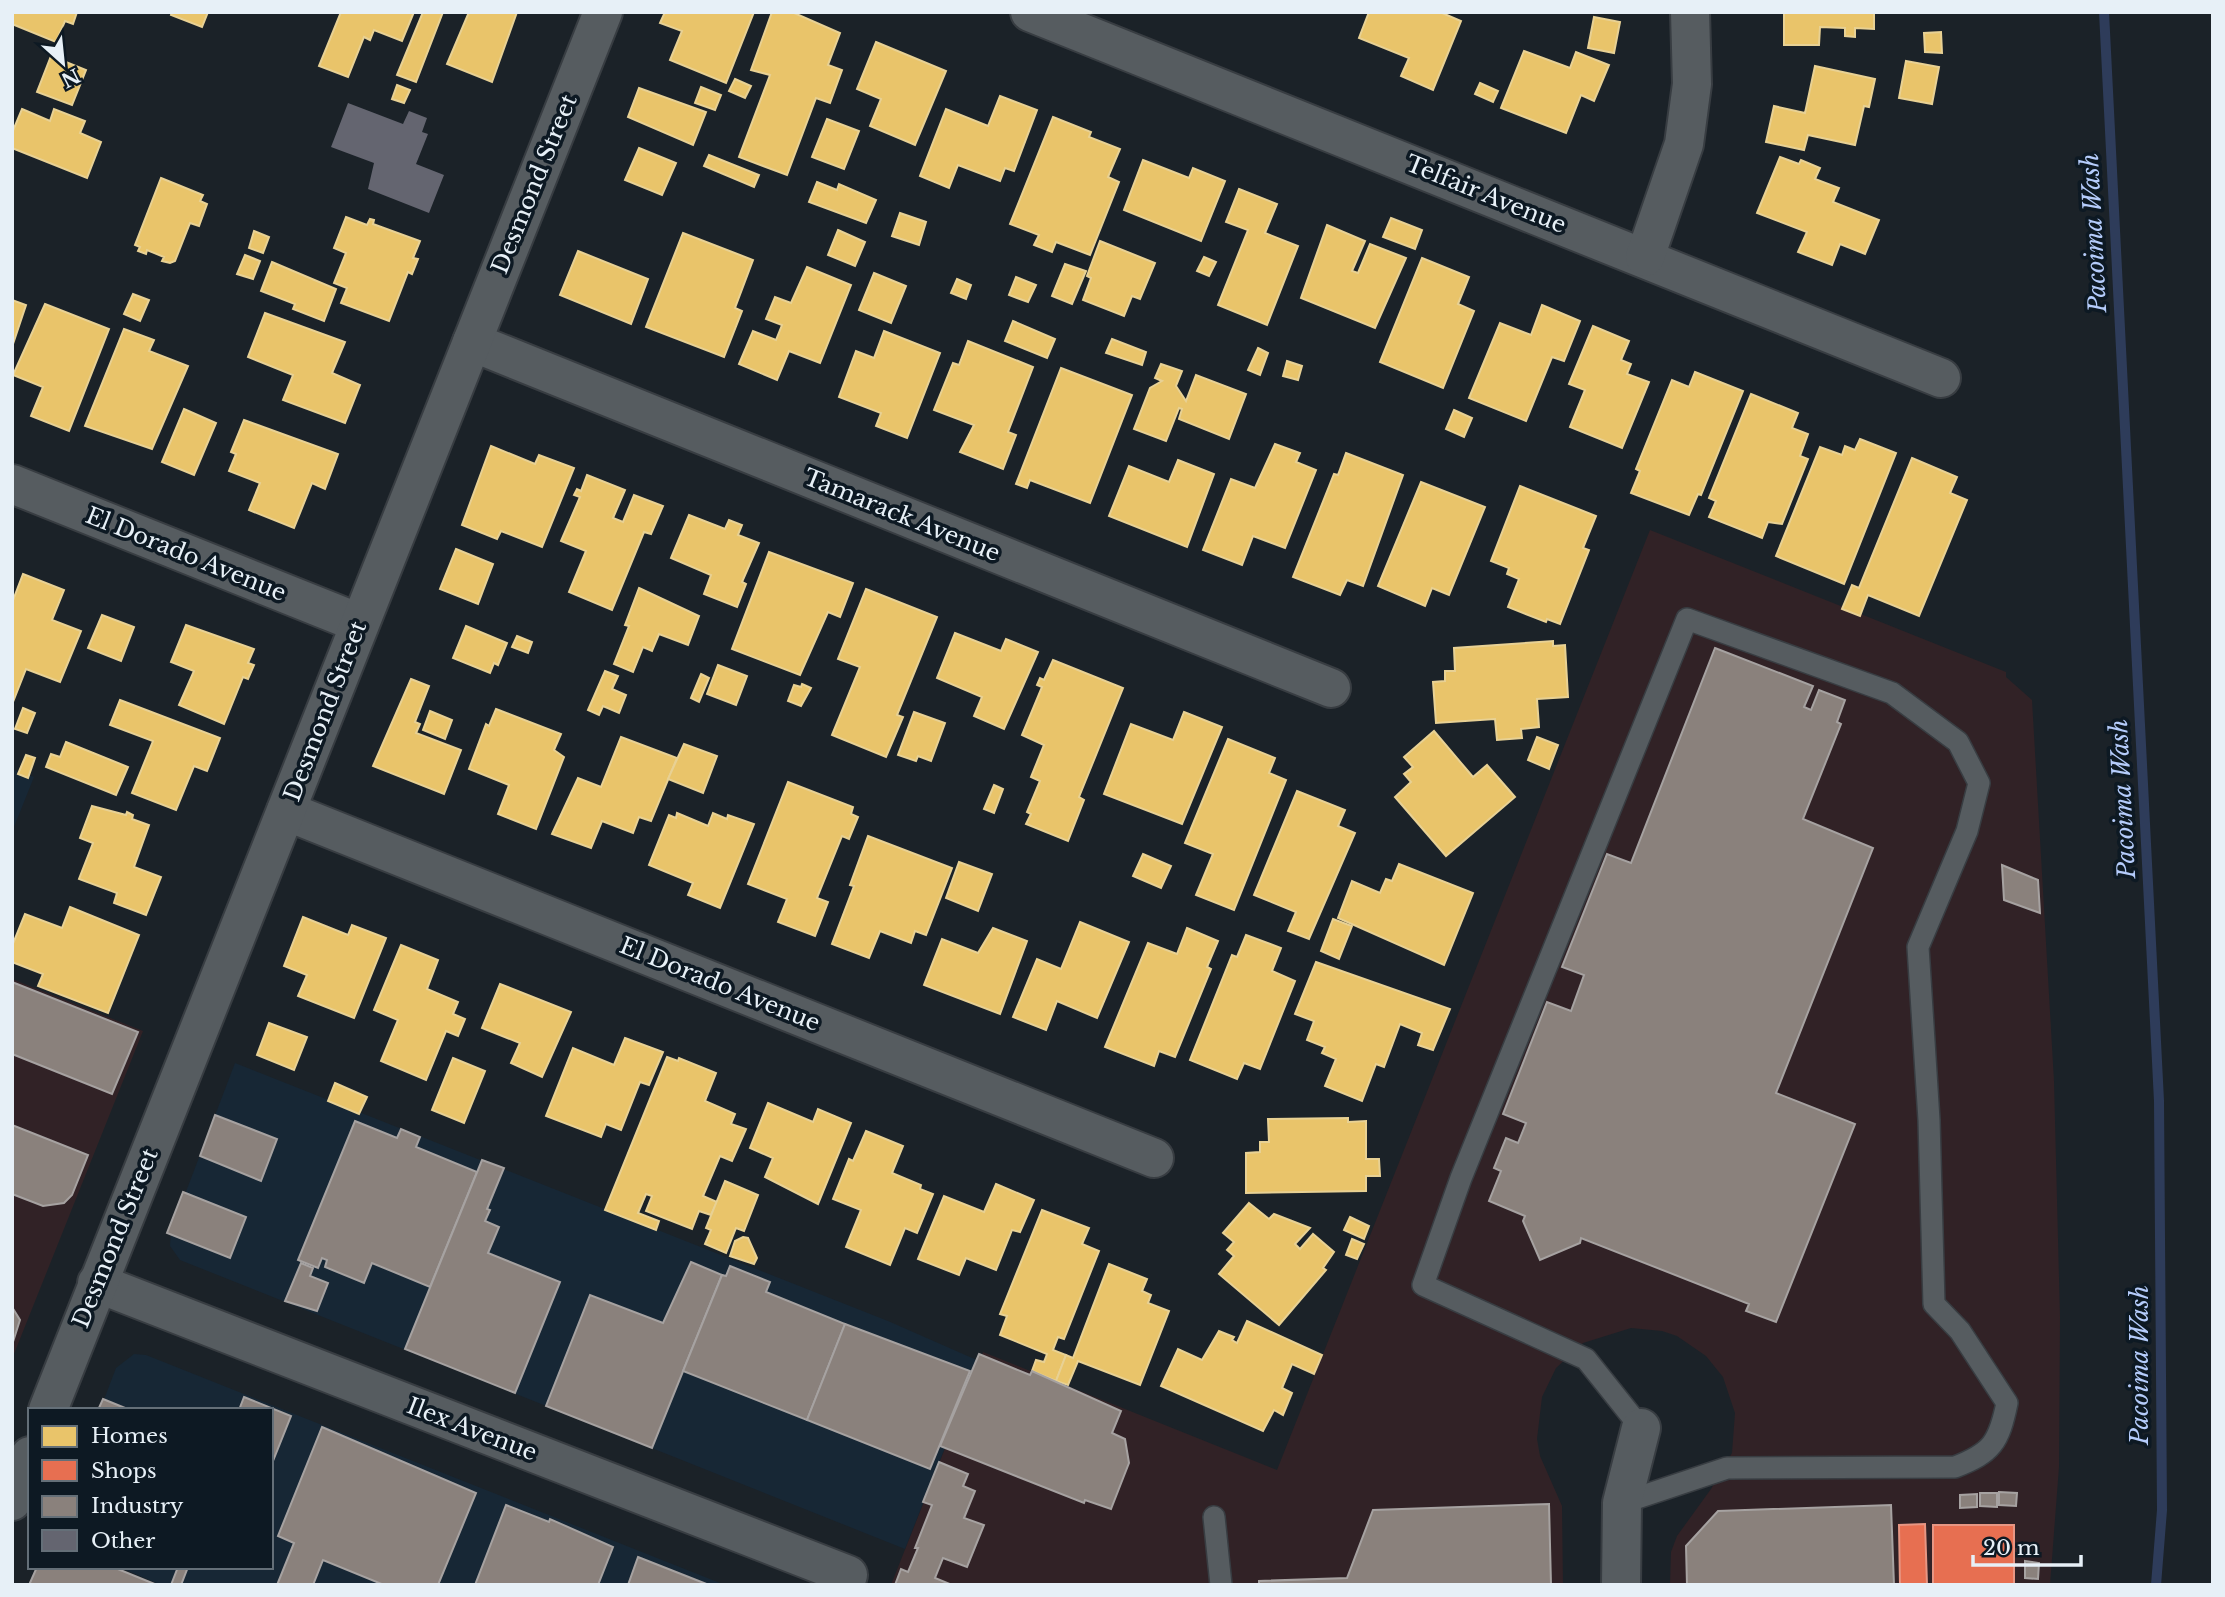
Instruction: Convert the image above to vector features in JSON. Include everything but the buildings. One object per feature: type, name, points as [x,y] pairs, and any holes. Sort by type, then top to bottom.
[{"type":"street","name":"Desmond Street","points":[[49,1408],[603,12]]},
{"type":"street","name":"Telfair Avenue","points":[[1030,12],[1941,378]]},
{"type":"street","points":[[1645,257],[1684,144],[1692,84],[1690,12]]},
{"type":"street","name":"Tamarack Avenue","points":[[472,342],[1331,688]]},
{"type":"street","name":"El Dorado Avenue","points":[[12,484],[359,623]]},
{"type":"street","name":"El Dorado Avenue","points":[[286,811],[1154,1158]]},
{"type":"street","name":"Ilex Avenue","points":[[97,1283],[848,1575]]},
{"type":"street","points":[[1621,1585],[1622,1503],[1641,1428]]},
{"type":"street","points":[[12,1501],[28,1461]]},
{"type":"lane","points":[[1622,1503],[1727,1468],[1955,1467],[1984,1456],[2001,1431],[2007,1403],[1960,1331],[1934,1304],[1929,1120],[1918,947],[1967,831],[1979,783],[1958,742],[1892,693],[1686,619],[1461,1178],[1423,1284],[1586,1359],[1641,1428]]},
{"type":"lane","points":[[1213,1517],[1221,1585]]},
{"type":"shaded area","points":[[1650,530],[2006,672],[2006,677],[2032,700],[2054,1081],[2060,1317],[2059,1467],[2050,1585],[1670,1585],[1671,1552],[1677,1536],[1711,1489],[1732,1453],[1735,1413],[1723,1377],[1706,1356],[1677,1336],[1662,1331],[1631,1328],[1583,1343],[1556,1368],[1542,1397],[1537,1439],[1540,1456],[1562,1506],[1563,1585],[891,1585],[983,1352],[1277,1470]]},
{"type":"shaded area","points":[[12,769],[34,777],[12,832]]},
{"type":"shaded area","points":[[12,979],[143,1031],[12,1359]]},
{"type":"shaded area","points":[[235,1063],[888,1321],[979,1361],[905,1549],[180,1260],[170,1246],[171,1231]]},
{"type":"shaded area","points":[[134,1354],[146,1355],[725,1585],[161,1585],[124,1569],[273,1569],[273,1408],[101,1408],[116,1368]]},
{"type":"waterway","name":"Pacoima Wash","points":[[2104,12],[2159,1101],[2162,1510],[2156,1585]]}]
